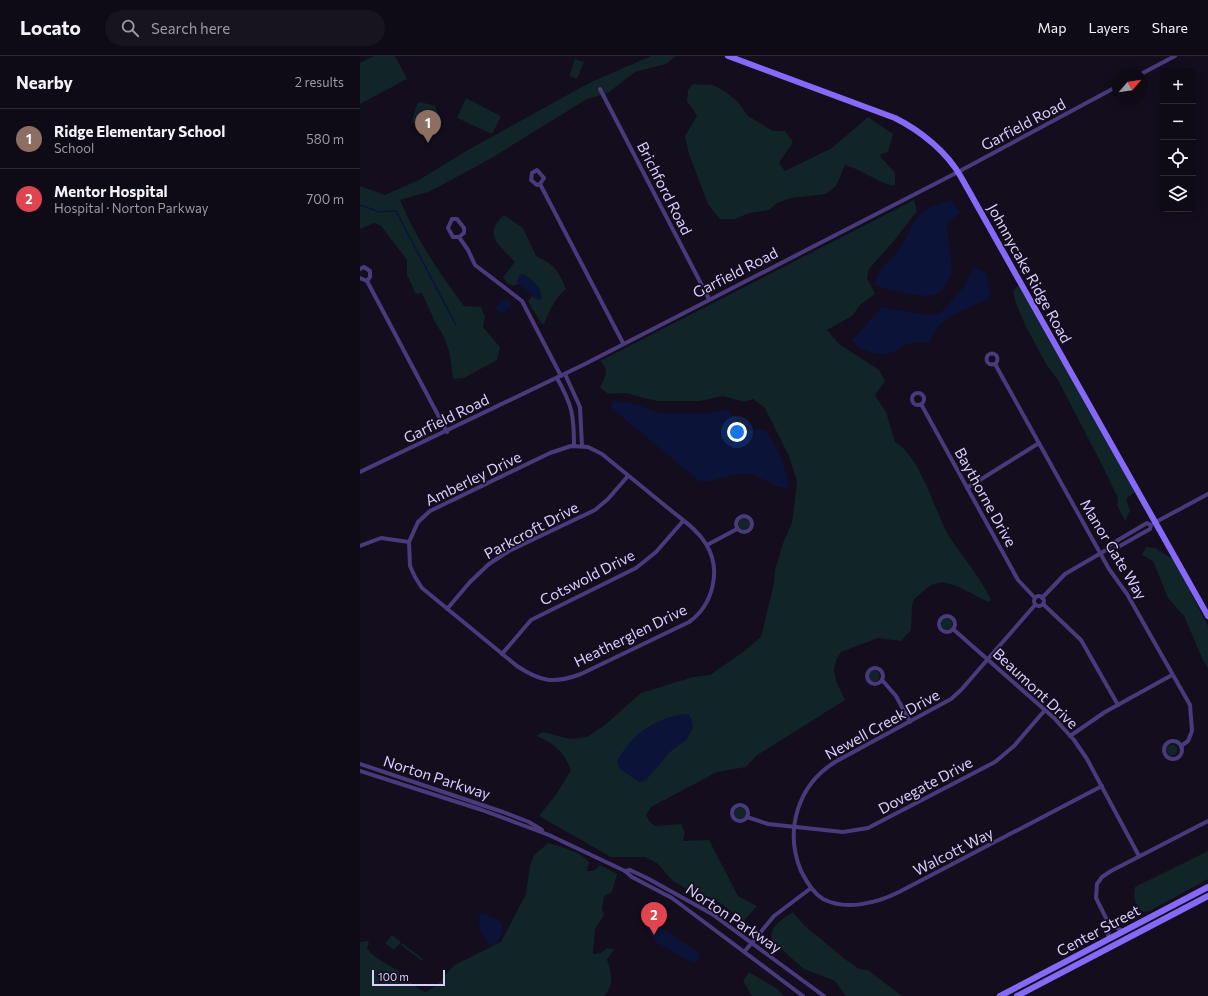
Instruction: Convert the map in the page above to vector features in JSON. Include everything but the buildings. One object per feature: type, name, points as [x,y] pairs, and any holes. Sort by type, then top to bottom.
[{"type":"main road","name":"Johnnycake Ridge Road","points":[[728,56],[867,107],[910,126],[934,145],[958,172],[1154,523],[1208,616]]},
{"type":"main road","name":"Center Street","points":[[1000,996],[1208,887]]},
{"type":"main road","name":"Center Street","points":[[1017,996],[1208,896]]},
{"type":"street","points":[[1148,70],[1175,56]]},
{"type":"street","name":"Brichford Road","points":[[600,89],[708,299]]},
{"type":"street","name":"Garfield Road","points":[[360,472],[561,376],[622,343],[958,172],[1112,89]]},
{"type":"street","points":[[540,184],[622,343]]},
{"type":"street","points":[[452,219],[457,219],[464,228],[464,233],[459,237],[453,237],[448,228],[452,219]]},
{"type":"street","points":[[459,237],[468,250],[475,265],[522,301],[561,376],[580,407],[578,446]]},
{"type":"street","points":[[360,269],[364,267],[370,271],[370,277],[367,281]]},
{"type":"street","points":[[360,278],[367,281],[446,432]]},
{"type":"street","name":"Manor Gate Way","points":[[995,364],[1100,554],[1127,594],[1190,705],[1192,716],[1191,736],[1181,746],[1181,752],[1178,757],[1170,758],[1165,754],[1165,746],[1169,742],[1177,742],[1181,746]]},
{"type":"street","points":[[561,376],[572,410],[578,446]]},
{"type":"street","name":"Baythorne Drive","points":[[921,404],[1020,583],[1035,598]]},
{"type":"street","points":[[967,488],[1039,443]]},
{"type":"street","name":"Heatherglen Drive","points":[[550,681],[566,680],[581,674],[694,618],[709,598],[713,583],[714,566],[707,545],[697,532],[602,454],[578,446]]},
{"type":"street","name":"Amberley Drive","points":[[550,681],[529,675],[422,588],[410,566],[409,542],[418,522],[430,511],[550,453],[566,447],[578,446]]},
{"type":"street","name":"Parkcroft Drive","points":[[447,609],[488,564],[509,551],[595,510],[608,499],[628,476]]},
{"type":"street","points":[[1108,549],[1111,551],[1150,529],[1154,523],[1208,494]]},
{"type":"street","points":[[745,516],[750,518],[752,525],[749,531],[743,532],[737,529],[736,521],[740,517],[745,516]]},
{"type":"street","name":"Cotswold Drive","points":[[502,654],[527,623],[636,568],[656,552],[683,521]]},
{"type":"street","points":[[1042,598],[1062,576],[1100,554],[1108,549],[1108,546],[1147,523],[1154,523]]},
{"type":"street","points":[[707,545],[737,529]]},
{"type":"street","points":[[360,546],[381,538],[409,542]]},
{"type":"street","points":[[1042,598],[1039,596],[1035,598],[1036,605],[1039,606],[1043,604]]},
{"type":"street","points":[[1042,598],[1043,604],[1082,640],[1118,705]]},
{"type":"street","name":"Newell Creek Drive","points":[[811,888],[803,875],[796,856],[794,827],[803,796],[823,770],[951,699],[988,660],[1036,605]]},
{"type":"street","name":"Beaumont Drive","points":[[944,616],[952,617],[955,622],[953,629],[948,632],[943,631],[939,627],[940,619],[944,616]]},
{"type":"street","name":"Beaumont Drive","points":[[953,629],[1046,710],[1070,736],[1087,759],[1139,856]]},
{"type":"street","points":[[882,680],[877,684],[869,682],[866,678],[868,670],[873,667],[881,670],[883,675],[882,680],[896,696],[910,722]]},
{"type":"street","points":[[1070,736],[1118,705],[1172,675]]},
{"type":"street","name":"Dovegate Drive","points":[[747,817],[768,824],[847,832],[871,827],[995,762],[1014,746],[1046,710]]},
{"type":"street","name":"Norton Parkway","points":[[360,764],[503,812],[529,822],[549,835]]},
{"type":"street","name":"Norton Parkway","points":[[360,771],[482,810],[549,835],[625,871],[632,877],[672,898],[745,951],[803,996]]},
{"type":"street","name":"Walcott Way","points":[[811,888],[822,898],[841,904],[856,904],[890,896],[1102,786]]},
{"type":"street","points":[[736,805],[744,805],[748,809],[747,817],[743,821],[737,821],[732,815],[732,809],[736,805]]},
{"type":"street","points":[[1108,939],[1109,924],[1096,898],[1097,884],[1106,874],[1208,821]]},
{"type":"street","name":"Norton Parkway","points":[[625,871],[630,870],[641,875],[684,897],[712,914],[824,996]]},
{"type":"street","points":[[745,951],[774,916],[811,888]]},
{"type":"street","points":[[1109,924],[1123,931]]},
{"type":"green space","points":[[374,56],[395,56],[407,79],[360,104],[360,63]]},
{"type":"green space","points":[[651,56],[676,56],[666,64],[635,72],[608,93],[587,99],[490,159],[440,186],[428,192],[400,200],[421,242],[446,281],[464,306],[481,307],[485,317],[483,327],[500,347],[497,360],[464,378],[453,379],[450,354],[444,337],[435,322],[422,293],[416,294],[407,275],[407,260],[381,226],[374,223],[360,229],[360,186],[385,195],[419,180],[466,151],[589,83]]},
{"type":"green space","points":[[575,59],[584,62],[577,79],[569,76]]},
{"type":"green space","points":[[693,84],[713,85],[726,92],[738,102],[748,116],[773,131],[785,131],[793,142],[779,163],[785,171],[832,148],[868,117],[893,134],[888,152],[879,155],[895,173],[895,186],[882,182],[845,165],[836,186],[826,194],[791,198],[777,203],[769,210],[749,213],[735,219],[720,219],[708,204],[689,154],[685,136],[697,116],[687,101],[688,90]]},
{"type":"green space","points":[[466,98],[501,116],[492,134],[457,118]]},
{"type":"green space","points":[[420,102],[435,106],[437,113],[438,119],[436,125],[428,130],[417,127],[412,121],[417,104]]},
{"type":"green space","points":[[914,200],[917,211],[893,242],[869,269],[867,278],[875,294],[860,305],[852,316],[827,330],[839,344],[879,370],[885,381],[875,395],[886,412],[895,442],[904,449],[920,471],[949,536],[977,575],[991,600],[988,602],[957,586],[942,582],[931,585],[914,599],[912,606],[911,630],[901,641],[878,638],[841,652],[836,660],[834,670],[836,681],[845,700],[756,756],[746,767],[717,772],[651,807],[646,815],[650,822],[655,826],[681,824],[685,833],[683,841],[709,840],[738,896],[757,906],[744,921],[715,899],[695,894],[673,881],[657,863],[645,857],[611,857],[539,816],[557,793],[571,770],[562,753],[558,749],[548,741],[536,736],[543,732],[570,739],[587,737],[605,725],[641,693],[693,677],[710,675],[743,652],[761,637],[774,583],[775,570],[783,543],[792,523],[797,482],[789,456],[765,408],[753,399],[744,402],[723,396],[700,401],[657,401],[625,393],[608,394],[600,387],[606,371],[605,367],[600,361]]},
{"type":"green space","points":[[504,215],[523,228],[536,256],[552,265],[561,277],[566,289],[553,305],[544,324],[541,323],[528,301],[532,296],[538,300],[517,280],[518,284],[513,286],[507,283],[503,277],[515,262],[499,245],[494,234],[494,229],[497,222]]},
{"type":"green space","points":[[1020,284],[1088,409],[1136,491],[1126,499],[1130,511],[1125,521],[1117,505],[1118,498],[1101,463],[1058,380],[1046,364],[1025,325],[1013,291]]},
{"type":"green space","points":[[742,518],[746,518],[750,524],[746,530],[742,530],[738,526],[738,522]]},
{"type":"green space","points":[[1146,547],[1155,548],[1174,560],[1208,626],[1208,668],[1184,616],[1168,598],[1153,561],[1142,555]]},
{"type":"green space","points":[[945,619],[949,619],[951,620],[951,628],[945,629],[942,626],[942,622]]},
{"type":"green space","points":[[872,671],[876,671],[878,672],[878,680],[872,681],[869,678],[869,674]]},
{"type":"green space","points":[[1172,744],[1176,746],[1178,750],[1176,754],[1172,756],[1168,754],[1166,750],[1168,746]]},
{"type":"green space","points":[[738,808],[742,808],[744,809],[744,817],[738,818],[735,815],[735,811]]},
{"type":"green space","points":[[548,843],[581,855],[589,862],[587,871],[594,871],[600,865],[617,874],[612,892],[604,896],[602,909],[604,915],[595,929],[593,954],[601,953],[607,948],[614,949],[607,960],[610,970],[611,983],[604,996],[360,996],[360,942],[369,941],[367,948],[375,956],[426,992],[437,985],[453,966],[501,942],[526,894],[530,866],[534,855]]},
{"type":"green space","points":[[1208,851],[1208,879],[1150,911],[1143,912],[1134,898],[1135,887]]},
{"type":"green space","points":[[793,912],[804,925],[846,960],[859,969],[868,970],[902,996],[846,996],[835,981],[804,969],[772,941],[772,931],[774,927]]},
{"type":"green space","points":[[392,935],[401,942],[394,950],[385,943]]},
{"type":"green space","points":[[402,943],[423,959],[422,961],[401,945]]},
{"type":"green space","points":[[749,972],[776,988],[784,996],[752,996],[743,981]]},
{"type":"shaded area","points":[[952,200],[960,213],[947,223],[952,270],[942,290],[932,296],[924,296],[896,291],[875,285],[877,276],[900,248],[919,215],[930,207]]},
{"type":"shaded area","points":[[975,267],[986,273],[991,294],[988,300],[963,310],[946,320],[934,333],[931,341],[907,344],[891,353],[875,354],[859,347],[852,340],[882,307],[928,315],[940,313],[964,287],[971,271]]},
{"type":"shaded area","points":[[522,274],[536,284],[540,291],[541,299],[539,300],[518,284],[518,277]]},
{"type":"shaded area","points":[[506,299],[511,301],[511,307],[502,314],[495,308],[501,301]]},
{"type":"shaded area","points":[[616,401],[635,404],[660,413],[709,413],[726,409],[745,428],[750,430],[765,430],[768,432],[782,459],[789,488],[779,487],[759,477],[748,474],[699,481],[609,406]]},
{"type":"shaded area","points":[[688,714],[692,720],[693,729],[686,740],[671,751],[646,780],[639,782],[620,769],[617,762],[637,735],[646,728],[666,718]]},
{"type":"shaded area","points":[[482,913],[498,920],[503,927],[500,937],[495,944],[490,945],[480,929],[479,920]]},
{"type":"shaded area","points":[[656,924],[696,951],[699,955],[695,963],[655,942],[648,930],[650,926]]},
{"type":"waterway","points":[[360,205],[379,212],[396,211],[456,325]]},
{"type":"place","name":"Ridge Elementary School","points":[[428,143]]},
{"type":"place","name":"Mentor Hospital","points":[[654,935]]}]
